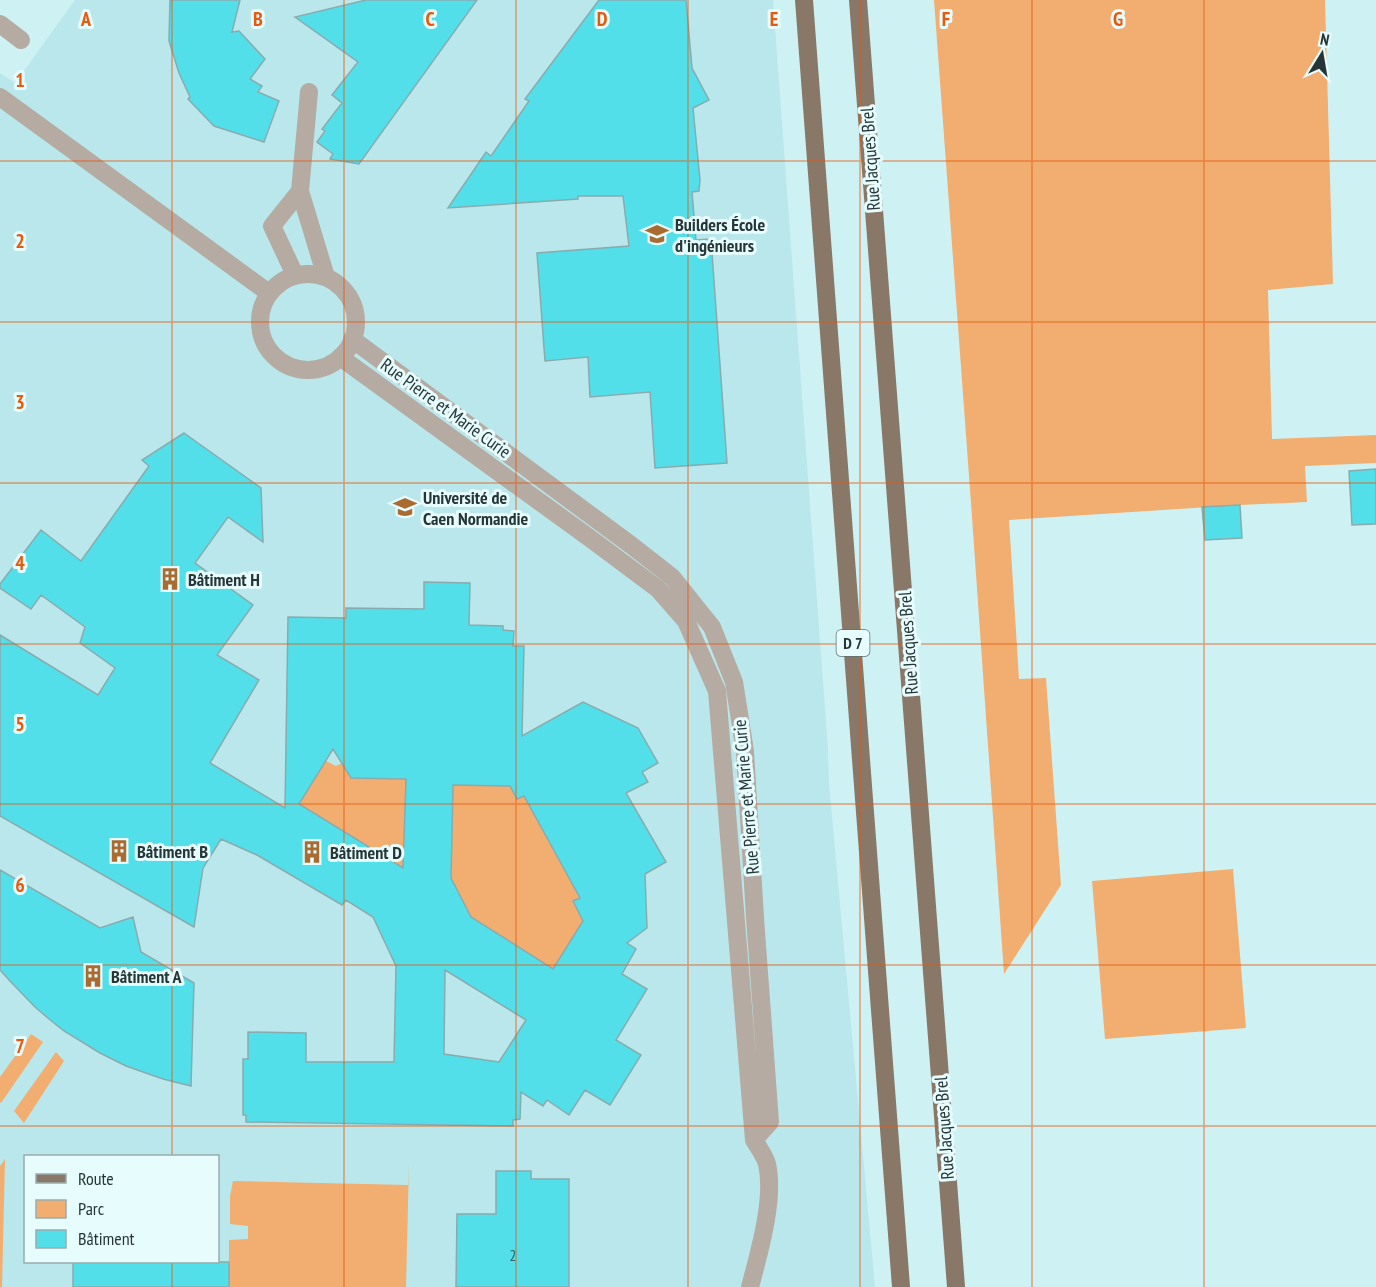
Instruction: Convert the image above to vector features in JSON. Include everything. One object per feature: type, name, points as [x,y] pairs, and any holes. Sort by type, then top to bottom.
[{"type":"main road","name":"D 7","points":[[804,0],[901,1287]]},
{"type":"main road","name":"Rue Jacques Brel","points":[[858,0],[956,1287]]},
{"type":"street","points":[[0,24],[21,40]]},
{"type":"street","points":[[309,92],[300,191],[326,277]]},
{"type":"street","points":[[0,97],[269,293]]},
{"type":"street","points":[[295,275],[272,226],[300,191]]},
{"type":"street","points":[[311,274],[326,277],[340,286],[350,298],[355,312],[356,326],[347,349],[328,365],[315,369],[301,369],[276,358],[267,347],[261,334],[259,320],[262,306],[269,293],[280,282],[295,275],[311,274]]},
{"type":"street","name":"Rue Pierre et Marie Curie","points":[[352,339],[672,577],[712,627],[734,682],[745,751],[770,1122],[754,1140]]},
{"type":"street","name":"Rue Pierre et Marie Curie","points":[[340,357],[658,589],[686,621],[717,691],[754,1140],[767,1162],[769,1181],[763,1239],[750,1287]]},
{"type":"shaded area","name":"Université de Caen Normandie","points":[[75,0],[773,0],[829,783],[875,1287],[0,1287],[0,73],[15,83]]},
{"type":"green space","points":[[934,0],[1325,0],[1333,284],[1268,290],[1272,439],[1376,435],[1376,463],[1305,466],[1307,502],[1009,520],[1019,679],[1046,678],[1061,885],[1004,974],[971,503]]},
{"type":"green space","points":[[326,761],[336,766],[342,763],[428,779],[409,876],[373,850],[299,804]]},
{"type":"green space","points":[[508,782],[524,796],[580,898],[573,901],[583,921],[549,990],[546,965],[481,923],[470,922],[450,877],[453,796],[439,785],[504,786]]},
{"type":"green space","points":[[1233,869],[1246,1028],[1105,1039],[1092,881]]},
{"type":"green space","points":[[31,1034],[43,1042],[1,1103],[0,1077]]},
{"type":"green space","points":[[56,1052],[64,1061],[24,1123],[14,1111]]},
{"type":"green space","points":[[5,1159],[2,1287],[0,1287],[0,1166]]},
{"type":"green space","points":[[409,1163],[406,1287],[229,1287],[229,1240],[248,1239],[248,1226],[230,1224],[230,1196],[233,1181],[408,1185]]},
{"type":"building","points":[[170,0],[240,0],[232,32],[239,31],[265,59],[250,79],[262,86],[258,92],[279,101],[264,142],[214,126],[188,99],[190,97],[179,73],[169,41]]},
{"type":"building","points":[[366,0],[477,0],[359,164],[330,159],[333,154],[317,142],[325,131],[322,129],[342,103],[332,95],[358,62],[295,17]]},
{"type":"building","name":"Builders École d'ingénieurs","points":[[599,0],[686,0],[692,68],[709,100],[693,108],[700,180],[699,191],[692,192],[696,240],[711,239],[727,463],[655,468],[650,392],[590,397],[588,357],[545,361],[537,253],[629,246],[623,196],[578,196],[578,199],[448,208],[486,152],[491,156],[529,101],[525,99]]},
{"type":"building","name":"Bâtiment D","points":[[184,433],[261,488],[263,542],[228,517],[195,563],[253,605],[217,655],[259,680],[210,763],[285,808],[288,617],[346,618],[346,608],[424,609],[424,582],[470,583],[469,625],[503,626],[503,630],[514,631],[513,646],[524,646],[522,736],[583,702],[638,728],[658,763],[642,772],[648,782],[626,793],[666,862],[645,874],[647,928],[627,943],[636,949],[622,974],[647,989],[616,1040],[641,1055],[610,1105],[585,1090],[569,1115],[547,1100],[543,1106],[521,1092],[520,1119],[513,1120],[513,1126],[246,1122],[246,1115],[243,1115],[243,1059],[248,1059],[248,1032],[306,1033],[306,1062],[394,1062],[396,966],[373,917],[346,900],[342,905],[257,855],[221,839],[203,868],[194,927],[0,816],[0,635],[98,695],[115,668],[80,643],[85,627],[41,595],[31,609],[0,588],[0,584],[41,530],[81,561],[149,466],[142,460]],"holes":[[[333,749],[351,778],[406,779],[403,868],[299,804]],[[453,785],[510,786],[517,799],[524,796],[580,898],[573,901],[583,921],[553,969],[471,917],[451,878]],[[445,970],[526,1020],[499,1062],[444,1054]]]},
{"type":"building","points":[[1376,469],[1376,524],[1352,525],[1349,471]]},
{"type":"building","points":[[1240,505],[1242,538],[1205,540],[1202,507]]},
{"type":"building","name":"Bâtiment A","points":[[0,870],[100,928],[133,917],[141,952],[194,983],[191,1086],[126,1066],[100,1053],[49,1019],[0,970]]},
{"type":"building","points":[[496,1171],[531,1171],[531,1179],[569,1179],[569,1287],[456,1287],[457,1214],[496,1214]]},
{"type":"building","points":[[229,1262],[229,1287],[73,1287],[73,1263]]},
{"type":"place","name":"Builders École d'ingénieurs","points":[[657,234]]},
{"type":"place","name":"Université de Caen Normandie","points":[[405,507]]},
{"type":"place","name":"Bâtiment H","points":[[170,579]]},
{"type":"place","name":"Bâtiment B","points":[[119,851]]},
{"type":"place","name":"Bâtiment D","points":[[312,852]]},
{"type":"place","name":"Bâtiment A","points":[[93,976]]}]
